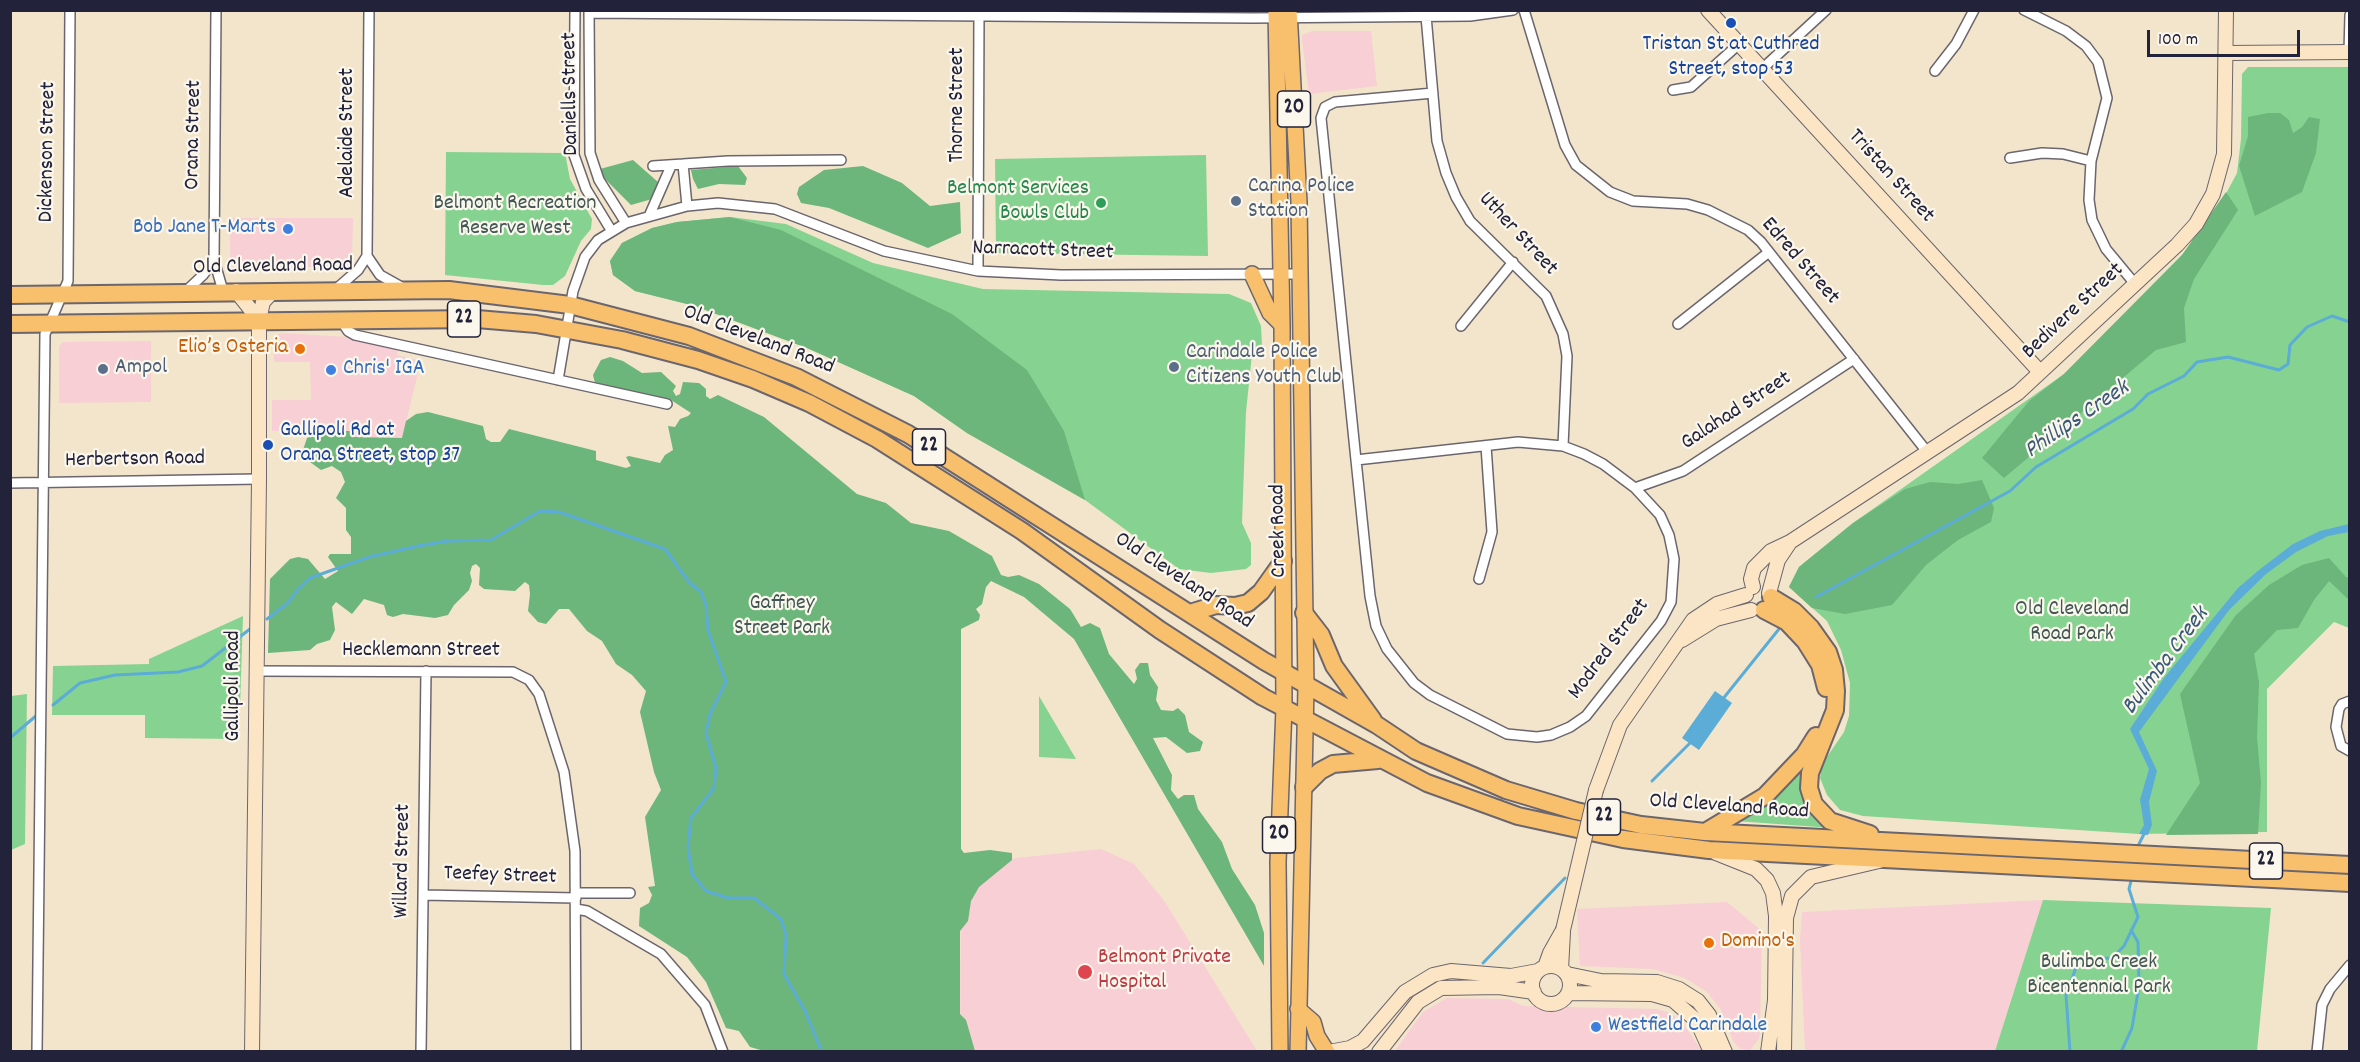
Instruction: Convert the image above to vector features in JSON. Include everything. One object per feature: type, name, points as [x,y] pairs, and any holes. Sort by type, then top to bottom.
[{"type":"highway","name":"Old Cleveland Road","points":[[10,295],[405,289],[458,291],[570,305],[642,322],[722,347],[839,397],[927,445],[1283,673],[1306,687],[1328,696],[1416,751],[1446,765],[1545,802],[1641,825],[1705,832],[2349,865]]},
{"type":"highway","name":"Old Cleveland Road","points":[[10,324],[477,319],[536,324],[621,340],[698,360],[753,379],[845,422],[1022,531],[1233,680],[1379,760],[1427,783],[1518,816],[1623,839],[1709,850],[2349,883]]},
{"type":"highway","points":[[1190,613],[1216,605],[1235,606],[1248,603],[1261,592],[1283,561]]},
{"type":"highway","points":[[1705,832],[1753,804],[1776,786],[1810,746],[1824,715],[1825,680],[1816,656],[1787,622],[1764,603]]},
{"type":"highway","points":[[1764,603],[1794,611],[1811,628],[1828,652],[1834,670],[1834,710],[1810,773],[1809,789],[1814,804],[1830,821],[1896,842]]},
{"type":"highway","points":[[1304,613],[1321,635],[1334,666],[1377,725]]},
{"type":"highway","points":[[1304,787],[1320,771],[1333,765],[1379,760]]},
{"type":"main road","name":"Creek Road","points":[[1282,13],[1300,274],[1306,687],[1298,1052]]},
{"type":"main road","name":"Creek Road","points":[[1280,1052],[1278,861],[1284,708],[1282,13]]},
{"type":"main road","points":[[1252,274],[1270,313],[1282,325]]},
{"type":"main road","points":[[1298,1009],[1313,1022],[1320,1042],[1328,1052]]},
{"type":"street","name":"Dickenson Street","points":[[64,294],[68,281],[70,10]]},
{"type":"street","name":"Orana Street","points":[[216,10],[214,260],[229,291]]},
{"type":"street","name":"Adelaide Street","points":[[367,255],[369,10]]},
{"type":"street","name":"Daniells Street","points":[[575,10],[574,155],[586,189],[611,230]]},
{"type":"street","points":[[589,12],[979,13],[1253,18],[1282,13],[1470,16],[1513,10]]},
{"type":"street","name":"Edred Street","points":[[1524,10],[1565,145],[1576,165],[1610,192],[1633,201],[1687,204],[1729,218],[1748,230],[1769,252],[1928,453]]},
{"type":"street","name":"Tristan Street","points":[[1708,10],[2040,372]]},
{"type":"street","points":[[1762,69],[1826,10]]},
{"type":"street","points":[[1935,70],[1956,44],[1974,10]]},
{"type":"street","points":[[2025,10],[2066,31],[2086,46],[2098,62],[2107,98],[2091,161],[2089,200],[2092,220],[2106,249],[2135,284]]},
{"type":"street","name":"Bedivere Street","points":[[1749,591],[1758,563],[1771,550],[1790,542],[2000,406],[2040,372],[2184,238],[2206,209],[2213,194],[2224,154],[2226,10]]},
{"type":"street","name":"Daniells Street","points":[[589,12],[590,153],[598,180],[626,223]]},
{"type":"street","name":"Thorne Street","points":[[978,271],[979,13]]},
{"type":"street","points":[[2226,53],[2349,52],[2349,15]]},
{"type":"street","name":"Uther Street","points":[[1426,16],[1437,141],[1446,173],[1470,221],[1546,296],[1563,334],[1567,356],[1563,446]]},
{"type":"street","points":[[1673,90],[1691,87],[1739,44]]},
{"type":"street","name":"Modred Street","points":[[1356,460],[1539,442],[1563,446],[1603,464],[1635,488],[1660,515],[1669,535],[1674,559],[1675,581],[1671,602],[1661,621],[1586,716],[1570,727],[1551,735],[1507,734],[1430,695],[1414,683],[1387,650],[1376,626],[1370,596],[1356,460],[1321,118],[1325,107],[1335,102],[1433,93]]},
{"type":"street","points":[[2010,158],[2042,153],[2063,154],[2091,161]]},
{"type":"street","points":[[653,166],[728,161],[841,160]]},
{"type":"street","points":[[683,164],[687,206]]},
{"type":"street","points":[[650,214],[671,166]]},
{"type":"street","name":"Narracott Street","points":[[626,223],[650,214],[687,206],[718,203],[775,209],[884,251],[978,271],[1061,275],[1300,274]]},
{"type":"street","points":[[558,380],[570,305],[578,273],[585,257],[598,240],[611,230],[626,223]]},
{"type":"street","points":[[1678,324],[1769,252]]},
{"type":"street","points":[[335,290],[358,270],[367,255],[380,275],[405,289]]},
{"type":"street","points":[[184,292],[214,260]]},
{"type":"street","points":[[1461,326],[1513,262]]},
{"type":"street","points":[[229,291],[259,320]]},
{"type":"street","points":[[259,320],[263,302],[273,291]]},
{"type":"street","points":[[37,1052],[47,324],[64,294]]},
{"type":"street","points":[[340,319],[350,333],[667,404]]},
{"type":"street","name":"Gallipoli Road","points":[[252,1052],[259,320]]},
{"type":"street","name":"Galahad Street","points":[[1635,488],[1683,471],[1854,360]]},
{"type":"street","points":[[1479,579],[1492,532],[1486,446]]},
{"type":"street","name":"Herbertson Road","points":[[10,483],[259,479]]},
{"type":"street","name":"Bedivere Street","points":[[1764,603],[1778,560],[1790,542]]},
{"type":"street","points":[[1568,993],[1570,984],[1564,972],[1563,930],[1596,790],[1620,725],[1700,614],[1717,604],[1764,587],[1764,603]]},
{"type":"street","points":[[1749,591],[1746,603],[1764,603]]},
{"type":"street","points":[[1676,645],[1716,619],[1764,603]]},
{"type":"street","name":"Hecklemann Street","points":[[256,671],[513,672],[529,680],[539,694],[564,772],[575,851],[576,1051],[585,1052]]},
{"type":"street","name":"Willard Street","points":[[422,1052],[426,671]]},
{"type":"street","points":[[2349,701],[2342,704],[2339,709],[2336,727],[2341,746],[2349,751]]},
{"type":"street","points":[[1709,850],[1756,868],[1767,880],[1773,893],[1776,916],[1775,1000],[1773,1035],[1768,1052]]},
{"type":"street","points":[[1784,1052],[1786,918],[1792,896],[1811,877],[1884,859]]},
{"type":"street","name":"Teefey Street","points":[[423,895],[576,896],[630,893]]},
{"type":"street","points":[[576,909],[587,911],[661,954],[705,1005],[723,1052]]},
{"type":"street","points":[[1534,992],[1533,981],[1563,930]]},
{"type":"street","points":[[2317,1052],[2322,1005],[2330,989],[2349,965]]},
{"type":"street","points":[[1379,1052],[1418,1002],[1441,988],[1511,982],[1542,969],[1600,981],[1657,982],[1680,989],[1698,1001],[1708,1015],[1725,1052]]},
{"type":"street","points":[[1328,1052],[1350,1048],[1363,1041],[1414,985],[1433,975],[1451,971],[1511,982],[1534,992],[1541,1000],[1553,1003],[1568,993],[1644,994],[1674,1000],[1697,1021],[1711,1052]]},
{"type":"shaded area","points":[[1312,31],[1371,31],[1377,86],[1309,94],[1302,35]]},
{"type":"shaded area","points":[[230,218],[353,218],[352,263],[346,267],[235,267],[230,262]]},
{"type":"shaded area","points":[[282,333],[348,337],[398,349],[397,355],[421,361],[402,438],[353,437],[353,431],[272,431],[272,400],[311,400],[310,362],[274,362],[273,337]]},
{"type":"shaded area","points":[[151,341],[151,402],[59,403],[59,346],[63,342]]},
{"type":"shaded area","name":"Belmont Private Hospital","points":[[1101,849],[1134,864],[1165,902],[1257,1051],[960,1052],[961,864]]},
{"type":"shaded area","points":[[2043,900],[1995,1051],[1805,1051],[1800,939],[1802,912]]},
{"type":"shaded area","points":[[1727,902],[1762,931],[1760,1032],[1759,1039],[1750,1050],[1741,1049],[1734,1043],[1721,1010],[1707,992],[1685,978],[1652,969],[1580,966],[1577,909]]},
{"type":"shaded area","name":"Westfield Carindale","points":[[1447,998],[1508,999],[1523,1006],[1657,1009],[1672,1014],[1684,1025],[1702,1051],[1395,1051],[1423,1012]]},
{"type":"green space","name":"Old Cleveland Road Park","points":[[2248,67],[2349,67],[2349,628],[2334,622],[2267,689],[2267,832],[2139,834],[1863,816],[1840,810],[1827,795],[1820,778],[1822,764],[1844,732],[1849,716],[1850,683],[1841,650],[1827,621],[1789,587],[1799,567],[1853,523],[2064,374],[2182,255],[2220,205],[2237,173],[2241,139],[2242,74]]},
{"type":"green space","points":[[2280,113],[2289,120],[2293,133],[2302,127],[2309,117],[2320,119],[2316,153],[2302,192],[2255,216],[2239,166],[2248,136],[2248,117]]},
{"type":"green space","name":"Belmont Recreation Reserve West","points":[[446,152],[565,153],[570,179],[592,219],[591,229],[581,241],[565,276],[553,285],[543,285],[445,275]]},
{"type":"green space","name":"Belmont Services Bowls Club","points":[[1206,155],[1208,256],[996,253],[995,159]]},
{"type":"green space","points":[[633,160],[658,182],[652,199],[631,205],[605,179],[600,169]]},
{"type":"green space","points":[[738,166],[747,178],[745,185],[719,184],[698,189],[691,170]]},
{"type":"green space","points":[[863,166],[902,183],[930,206],[960,202],[961,233],[928,248],[829,208],[801,203],[797,194],[799,187],[824,170]]},
{"type":"green space","points":[[2226,192],[2238,210],[2194,279],[2184,308],[2186,342],[2156,350],[2004,478],[1982,458],[2029,401],[2064,374],[2182,255]]},
{"type":"green space","points":[[730,217],[786,224],[873,263],[983,289],[1229,294],[1251,303],[1261,326],[1262,345],[1252,354],[1246,412],[1242,523],[1251,543],[1251,565],[1246,569],[1211,573],[1179,569],[1085,500],[967,433],[914,396],[807,348],[695,306],[635,291],[613,275],[610,261],[622,243],[652,228],[677,222]]},
{"type":"green space","points":[[730,217],[781,230],[952,314],[1027,370],[1064,431],[1085,500],[967,433],[914,396],[807,348],[695,306],[635,291],[613,275],[610,261],[622,243],[652,228],[677,222]]},
{"type":"green space","name":"Gaffney Street Park","points":[[610,357],[623,361],[642,373],[661,372],[676,386],[673,391],[676,396],[680,394],[683,382],[699,383],[706,389],[706,396],[710,399],[718,395],[764,417],[857,494],[886,503],[911,523],[949,531],[992,556],[1001,575],[1008,577],[1019,575],[1039,584],[1070,609],[1081,627],[1090,623],[1100,628],[1109,654],[1134,684],[1137,679],[1135,670],[1140,663],[1148,663],[1150,675],[1158,687],[1156,700],[1161,710],[1173,711],[1178,708],[1185,715],[1189,732],[1203,742],[1200,751],[1187,753],[1166,737],[1153,738],[1172,775],[1171,790],[1178,799],[1184,795],[1194,795],[1198,809],[1222,842],[1232,869],[1255,905],[1264,933],[1264,966],[1074,639],[1024,597],[991,581],[986,587],[982,604],[976,609],[980,615],[979,620],[961,629],[961,849],[964,853],[990,850],[1012,853],[1012,860],[979,887],[971,901],[968,921],[960,931],[960,1014],[966,1020],[975,1051],[764,1051],[750,1047],[739,1031],[726,1028],[706,982],[687,957],[639,926],[640,908],[649,903],[652,895],[648,887],[655,886],[645,817],[661,790],[654,772],[640,712],[646,691],[632,675],[616,664],[602,641],[587,631],[569,609],[559,609],[546,624],[538,622],[528,611],[530,594],[529,585],[525,582],[515,591],[484,589],[479,585],[480,568],[476,564],[472,566],[470,573],[472,581],[469,590],[454,605],[448,615],[435,618],[403,614],[393,617],[387,615],[384,605],[364,599],[352,614],[336,602],[332,607],[335,630],[330,640],[317,644],[310,650],[268,653],[270,579],[290,559],[298,557],[308,559],[325,579],[338,571],[328,557],[330,554],[351,554],[351,537],[346,530],[346,508],[336,498],[345,482],[341,472],[332,466],[321,470],[310,462],[303,450],[307,438],[324,431],[353,431],[353,437],[402,438],[406,421],[416,414],[428,412],[483,426],[486,439],[491,442],[500,442],[509,429],[596,451],[596,460],[626,468],[631,466],[626,457],[629,456],[660,463],[665,455],[673,450],[668,426],[675,427],[680,419],[691,413],[671,400],[595,383],[593,375],[601,360]]},
{"type":"green space","points":[[1982,480],[1994,508],[1991,522],[1958,540],[1926,565],[1892,605],[1845,614],[1812,608],[1789,587],[1799,567],[1853,523],[1905,489],[1930,482],[1958,484]]},
{"type":"green space","points":[[2329,558],[2349,578],[2349,600],[2329,581],[2314,600],[2298,628],[2277,630],[2254,654],[2259,682],[2257,737],[2261,783],[2258,834],[2166,835],[2200,783],[2180,694],[2236,615],[2269,585],[2302,565]]},
{"type":"green space","points":[[243,616],[239,739],[145,738],[145,715],[52,715],[53,666],[149,664],[149,659]]},
{"type":"green space","points":[[27,694],[25,844],[11,850],[11,696]]},
{"type":"green space","points":[[1039,696],[1076,759],[1039,757]]},
{"type":"green space","points":[[1801,764],[1808,768],[1832,828],[1736,821]]},
{"type":"green space","name":"Bulimba Creek Bicentennial Park","points":[[2043,900],[2271,908],[2257,1051],[1995,1051]]},
{"type":"water","points":[[2349,524],[2349,532],[2328,536],[2296,552],[2266,574],[2229,610],[2139,732],[2157,771],[2149,802],[2152,825],[2148,835],[2139,834],[2144,825],[2140,800],[2149,769],[2130,729],[2164,678],[2238,588],[2259,570],[2293,544],[2320,531]]},
{"type":"water","points":[[1715,691],[1732,703],[1699,750],[1682,738]]},
{"type":"waterway","name":"Phillips Creek","points":[[1816,597],[2010,491],[2036,467],[2133,409],[2148,394],[2184,376],[2197,362],[2228,357],[2279,370],[2288,364],[2290,345],[2307,327],[2332,316],[2350,322]]},
{"type":"waterway","name":"Phillips Creek","points":[[267,619],[289,602],[310,578],[369,557],[418,546],[447,541],[491,540],[540,511],[559,512],[665,549],[689,582],[701,592],[706,605],[708,630],[726,682],[710,714],[706,733],[716,768],[714,788],[691,818],[688,847],[692,874],[706,891],[728,898],[754,898],[781,919],[786,935],[784,974],[805,1011],[822,1052]]},
{"type":"waterway","name":"Phillips Creek","points":[[53,705],[80,683],[115,675],[178,672],[202,666],[250,629]]},
{"type":"waterway","name":"Phillips Creek","points":[[1722,700],[1779,629]]},
{"type":"waterway","name":"Phillips Creek","points":[[10,738],[37,715]]},
{"type":"waterway","name":"Phillips Creek","points":[[1652,781],[1691,742]]},
{"type":"waterway","name":"Bulimba Creek","points":[[2137,848],[2145,832]]},
{"type":"waterway","name":"Bulimba Creek","points":[[2070,1052],[2066,995],[2077,965],[2089,959],[2112,958],[2124,946],[2138,917],[2129,889],[2132,877]]},
{"type":"waterway","name":"Phillips Creek","points":[[1483,963],[1565,878]]},
{"type":"waterway","points":[[2121,1052],[2132,1028],[2139,986],[2138,942],[2131,930]]},
{"type":"place","name":"Tristan St at Cuthred Street, stop 53","points":[[1731,23]]},
{"type":"place","name":"Carina Police Station","points":[[1236,201]]},
{"type":"place","name":"Belmont Services Bowls Club","points":[[1101,203]]},
{"type":"place","name":"Bob Jane T-Marts","points":[[288,229]]},
{"type":"place","name":"Elio’s Osteria","points":[[300,349]]},
{"type":"place","name":"Carindale Police Citizens Youth Club","points":[[1174,367]]},
{"type":"place","name":"Ampol","points":[[103,369]]},
{"type":"place","name":"Chris' IGA","points":[[331,370]]},
{"type":"place","name":"Gallipoli Rd at Orana Street, stop 37","points":[[268,445]]},
{"type":"place","name":"Domino's","points":[[1709,943]]},
{"type":"place","name":"Belmont Private Hospital","points":[[1085,972]]},
{"type":"place","name":"Westfield Carindale","points":[[1596,1027]]}]
